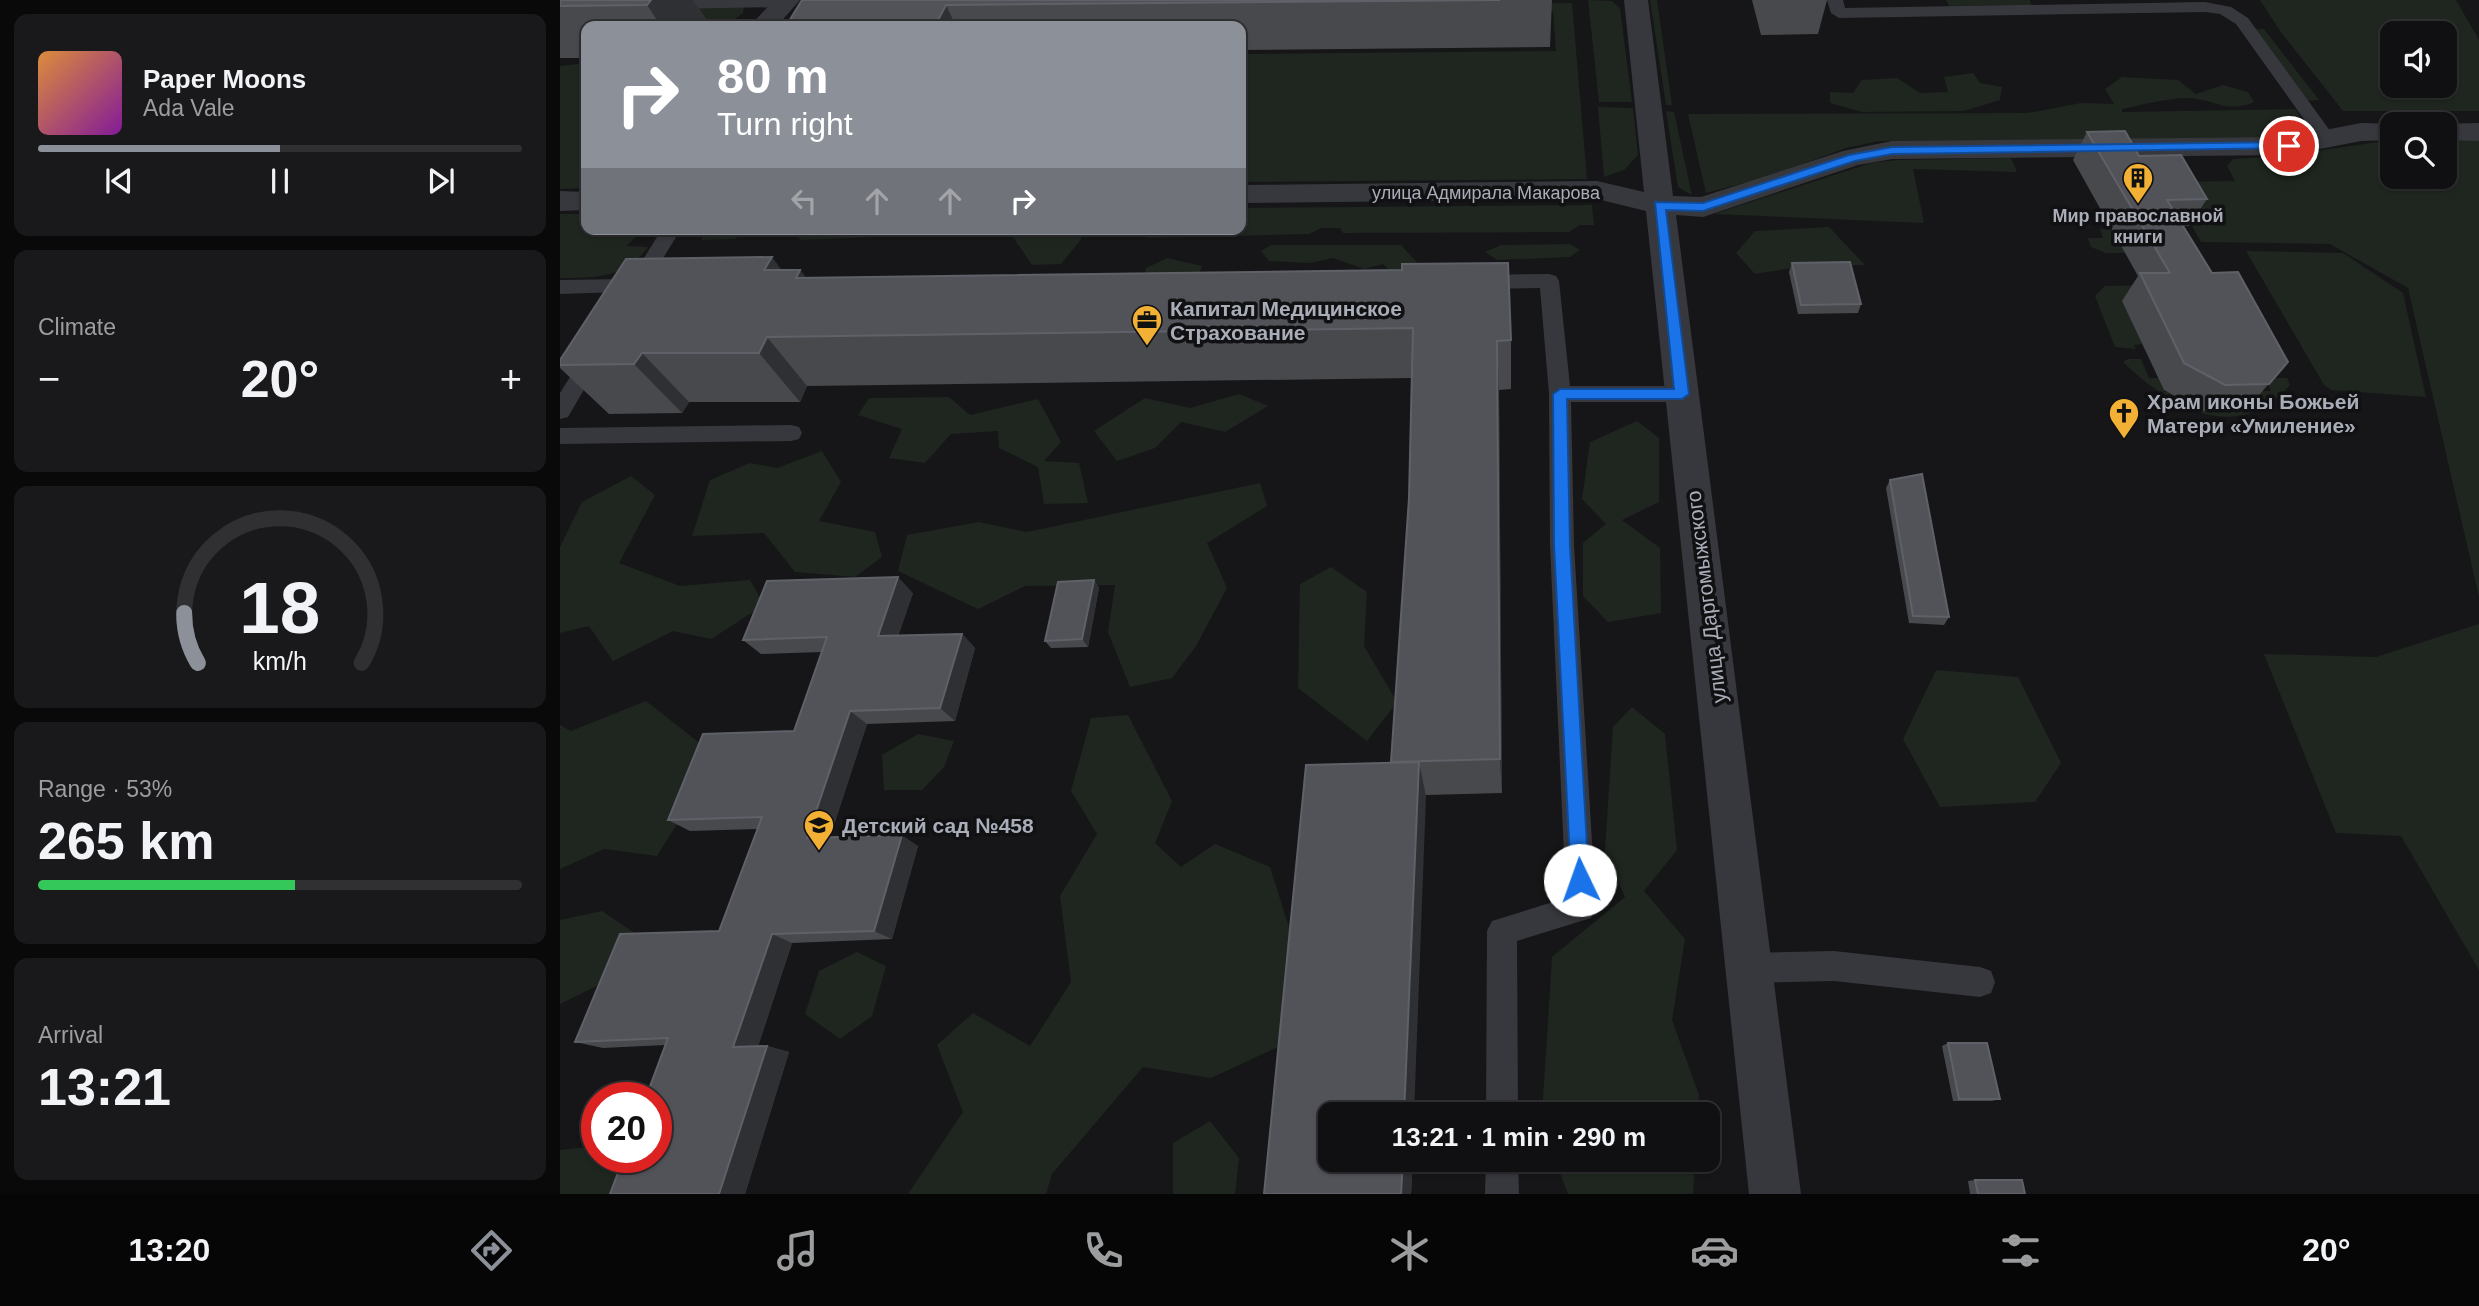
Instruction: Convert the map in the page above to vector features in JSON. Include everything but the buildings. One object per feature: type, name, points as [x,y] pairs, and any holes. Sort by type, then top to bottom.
[{"type":"street","name":"улица Даргомыжского","points":[[1636,0],[1751,968],[1775,1194]]},
{"type":"street","points":[[768,21],[787,1]]},
{"type":"street","name":"улица Адмирала Макарова","points":[[1246,194],[1597,190],[1659,205],[1703,207],[1853,157],[1892,150],[2289,146],[2361,132],[2380,132]]},
{"type":"street","points":[[2457,132],[2479,132]]},
{"type":"street","points":[[560,201],[581,201]]},
{"type":"lane","points":[[1835,0],[1839,13],[2205,6],[2225,10],[2242,20],[2327,139]]},
{"type":"lane","points":[[653,4],[787,1]]},
{"type":"lane","points":[[623,309],[668,235]]},
{"type":"lane","points":[[1455,282],[1549,281],[1560,394],[1562,545],[1581,908],[1502,930],[1502,1102]]},
{"type":"lane","points":[[560,288],[663,286]]},
{"type":"lane","points":[[560,411],[602,343]]},
{"type":"lane","points":[[1560,394],[1682,394]]},
{"type":"lane","points":[[560,436],[791,433]]},
{"type":"lane","points":[[1751,968],[1834,966],[1980,982]]},
{"type":"lane","points":[[1502,1172],[1502,1194]]},
{"type":"shaded area","points":[[1588,0],[1612,1],[1620,8],[1632,102],[1599,102]]},
{"type":"shaded area","points":[[1650,0],[1657,0],[1672,105],[1666,105]]},
{"type":"shaded area","points":[[1946,0],[2030,0],[2031,5],[1949,6]]},
{"type":"shaded area","points":[[2260,0],[2456,0],[2479,40],[2479,111],[2343,111],[2280,31]]},
{"type":"shaded area","points":[[745,1],[743,13],[735,19],[661,21],[700,2]]},
{"type":"shaded area","points":[[1572,3],[1587,179],[1246,182],[1246,54],[1556,51],[1553,11],[1490,11],[1490,4]]},
{"type":"shaded area","points":[[2256,29],[2264,29],[2319,100],[2307,101]]},
{"type":"shaded area","points":[[581,64],[581,188],[560,189],[560,66]]},
{"type":"shaded area","points":[[1973,73],[1980,83],[2002,87],[2000,100],[1964,111],[1862,112],[1830,103],[1830,92],[1853,93],[1862,80],[1897,78],[1920,93],[1948,92],[1944,77]]},
{"type":"shaded area","points":[[2122,77],[2178,80],[2196,94],[2223,85],[2248,92],[2254,102],[2235,107],[2180,98],[2122,109],[2122,112],[2296,109],[2300,117],[2288,133],[2256,139],[1879,141],[1846,148],[1767,177],[1706,193],[1688,114],[2028,113],[2081,103],[2114,104],[2105,89]]},
{"type":"shaded area","points":[[1598,107],[1633,108],[1638,155],[1624,170],[1604,177]]},
{"type":"shaded area","points":[[1666,111],[1674,112],[1692,195],[1678,187]]},
{"type":"shaded area","points":[[2457,140],[2479,140],[2479,597],[2408,288],[2330,244],[2201,242],[2167,182],[2235,181],[2227,166],[2233,159],[2280,156],[2380,142],[2380,189],[2457,189]]},
{"type":"shaded area","points":[[2011,158],[2017,172],[1913,169],[1924,223],[1714,214],[1871,163]]},
{"type":"shaded area","points":[[1592,205],[1594,225],[1580,225],[1569,232],[1343,233],[1340,228],[1321,228],[1309,234],[1147,238],[1144,235],[1246,235],[1246,208]]},
{"type":"shaded area","points":[[560,214],[581,214],[581,235],[638,235],[626,246],[648,247],[630,265],[609,274],[586,278],[560,278]]},
{"type":"shaded area","points":[[1829,227],[1865,265],[1798,267],[1755,274],[1736,253],[1755,231]]},
{"type":"shaded area","points":[[2100,229],[2114,230],[2163,253],[2106,253],[2091,247],[2088,238],[2103,238]]},
{"type":"shaded area","points":[[693,235],[741,235],[735,239],[702,240],[702,236]]},
{"type":"shaded area","points":[[796,235],[880,235],[877,237],[801,240]]},
{"type":"shaded area","points":[[1078,235],[1082,238],[1061,264],[1032,265],[1013,237]]},
{"type":"shaded area","points":[[1570,244],[1580,250],[1570,257],[1497,260],[1485,252],[1501,245]]},
{"type":"shaded area","points":[[1271,245],[1401,245],[1423,269],[1395,276],[1383,264],[1364,269],[1333,258],[1310,263],[1269,261],[1261,251]]},
{"type":"shaded area","points":[[2246,251],[2343,253],[2403,293],[2426,397],[2331,390],[2324,385]]},
{"type":"shaded area","points":[[1167,258],[1202,266],[1196,279],[1144,282],[1146,268]]},
{"type":"shaded area","points":[[2143,285],[2123,301],[2143,344],[2134,345],[2136,349],[2115,347],[2095,296],[2105,286]]},
{"type":"shaded area","points":[[2128,359],[2141,359],[2149,378],[2159,378],[2165,392],[2271,391],[2265,378],[2287,378],[2290,385],[2270,404],[2248,414],[2226,417],[2204,414],[2161,393],[2123,362]]},
{"type":"shaded area","points":[[1239,394],[1268,406],[1225,432],[1181,422],[1155,448],[1117,461],[1094,431],[1145,398],[1190,408]]},
{"type":"shaded area","points":[[949,397],[970,415],[1038,399],[1061,442],[1044,461],[1079,463],[1088,503],[1044,504],[1038,467],[999,448],[998,431],[951,434],[925,463],[889,458],[902,429],[858,415],[869,398]]},
{"type":"shaded area","points":[[1637,421],[1659,438],[1659,502],[1622,520],[1660,548],[1661,613],[1608,622],[1583,596],[1583,543],[1606,524],[1582,499],[1590,442]]},
{"type":"shaded area","points":[[822,451],[841,482],[819,521],[875,532],[882,557],[855,577],[795,572],[764,533],[692,536],[710,480],[750,463],[777,468]]},
{"type":"shaded area","points":[[631,476],[655,495],[619,563],[680,586],[750,580],[764,605],[711,639],[673,631],[613,661],[589,626],[560,633],[560,547],[582,502]]},
{"type":"shaded area","points":[[1260,483],[1267,506],[1207,543],[1227,588],[1196,646],[1172,678],[1130,687],[1108,632],[1115,585],[1025,586],[978,609],[898,571],[907,535],[979,522],[1027,532]]},
{"type":"shaded area","points":[[1331,567],[1367,592],[1364,646],[1397,702],[1367,741],[1298,688],[1300,584]]},
{"type":"shaded area","points":[[2479,624],[2479,970],[2401,836],[2336,833],[2264,654],[2376,657]]},
{"type":"shaded area","points":[[1936,670],[2018,677],[2061,763],[2035,802],[1940,807],[1903,739]]},
{"type":"shaded area","points":[[646,701],[702,745],[685,811],[657,856],[604,849],[560,869],[560,725],[571,731]]},
{"type":"shaded area","points":[[1632,707],[1665,734],[1677,850],[1644,891],[1685,939],[1672,1020],[1699,1095],[1699,1102],[1543,1102],[1552,957],[1625,897],[1605,851],[1613,727]]},
{"type":"shaded area","points":[[1128,715],[1172,801],[1155,843],[1181,867],[1215,844],[1270,867],[1294,943],[1280,1046],[1211,1078],[1143,1067],[1052,1174],[1046,1194],[908,1194],[963,1112],[937,1045],[973,1013],[1030,1046],[1071,982],[1060,896],[1097,834],[1071,791],[1091,718]]},
{"type":"shaded area","points":[[918,734],[954,741],[944,767],[922,790],[884,790],[882,755]]},
{"type":"shaded area","points":[[602,911],[636,934],[605,982],[560,1004],[560,920]]},
{"type":"shaded area","points":[[857,952],[886,966],[872,1016],[840,1039],[805,1014],[819,971]]},
{"type":"shaded area","points":[[1210,1121],[1239,1158],[1235,1194],[1173,1194],[1173,1143]]},
{"type":"shaded area","points":[[581,1148],[581,1173],[651,1173],[667,1194],[560,1194],[560,1150]]},
{"type":"shaded area","points":[[1560,1172],[1694,1172],[1693,1194],[1568,1194]]},
{"type":"place","name":"Мир православной книги","points":[[2138,205]]},
{"type":"place","name":"Капитал Медицинское Страхование","points":[[1147,347]]},
{"type":"place","name":"Храм иконы Божьей Матери «Умиление»","points":[[2124,440]]},
{"type":"place","name":"Детский сад №458","points":[[819,852]]},
{"type":"route","points":[[1580,880],[1562,545],[1560,394],[1682,394],[1659,205],[1703,207],[1752,193],[1853,157],[1892,150],[2289,146]]}]
